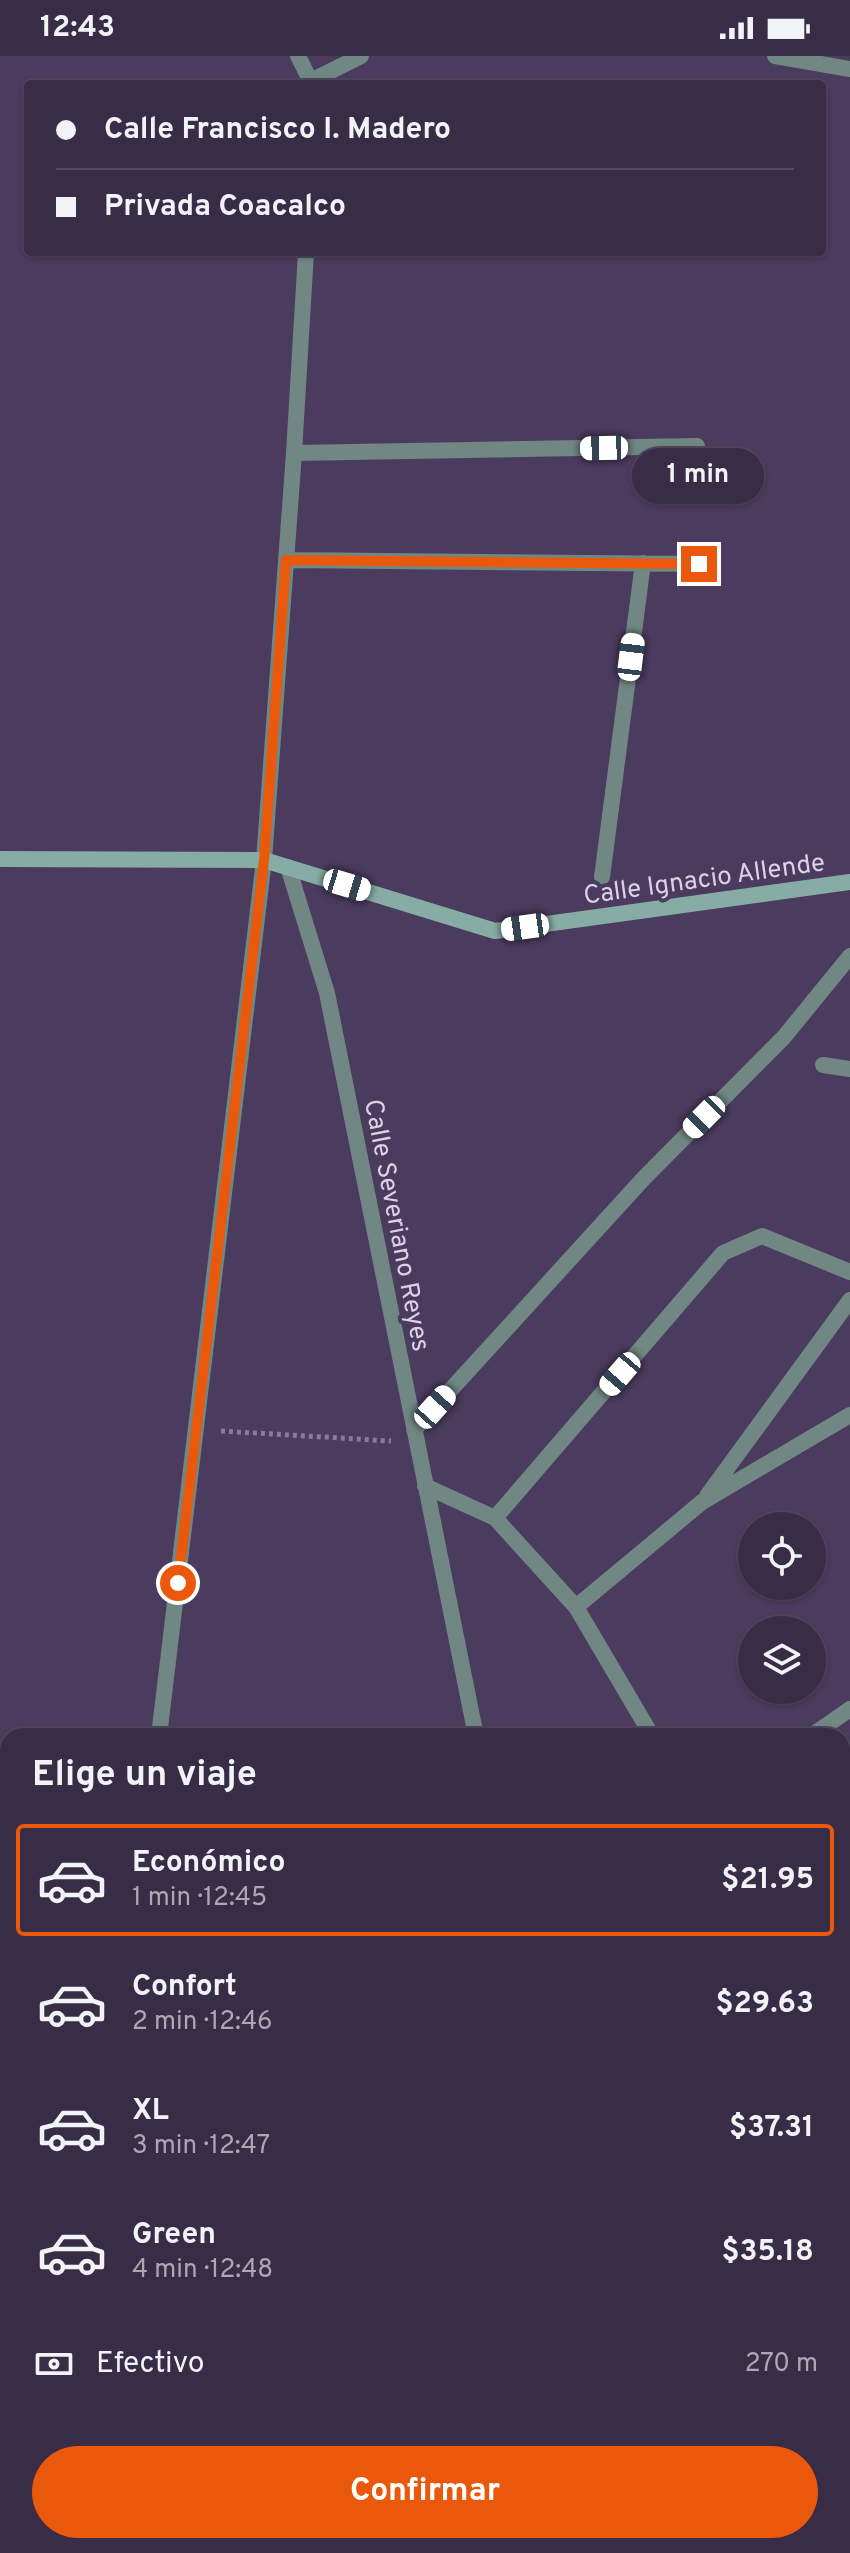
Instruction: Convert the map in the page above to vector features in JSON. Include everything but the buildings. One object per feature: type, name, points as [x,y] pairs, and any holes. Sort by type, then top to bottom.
[{"type":"main road","name":"Calle Ignacio Allende","points":[[0,859],[264,860],[495,931],[850,882]]},
{"type":"street","points":[[298,56],[311,80]]},
{"type":"street","points":[[316,80],[361,56]]},
{"type":"street","points":[[775,56],[850,69]]},
{"type":"street","points":[[160,1728],[264,860],[306,256]]},
{"type":"street","points":[[294,453],[697,446]]},
{"type":"street","points":[[286,560],[699,564]]},
{"type":"street","points":[[602,877],[643,563]]},
{"type":"street","name":"Calle Severiano Reyes","points":[[288,867],[327,993],[474,1728]]},
{"type":"street","points":[[415,1436],[644,1178],[784,1037],[850,956]]},
{"type":"street","points":[[823,1065],[850,1069]]},
{"type":"street","points":[[495,1518],[723,1253],[762,1236],[850,1272]]},
{"type":"street","points":[[702,1502],[850,1300]]},
{"type":"street","points":[[576,1607],[702,1502],[850,1415]]},
{"type":"street","points":[[425,1486],[495,1518],[576,1607],[647,1728]]},
{"type":"street","points":[[823,1728],[850,1709]]},
{"type":"path","points":[[196,1429],[415,1436]]},
{"type":"route","points":[[178,1583],[264,860],[286,560],[699,564]]}]
